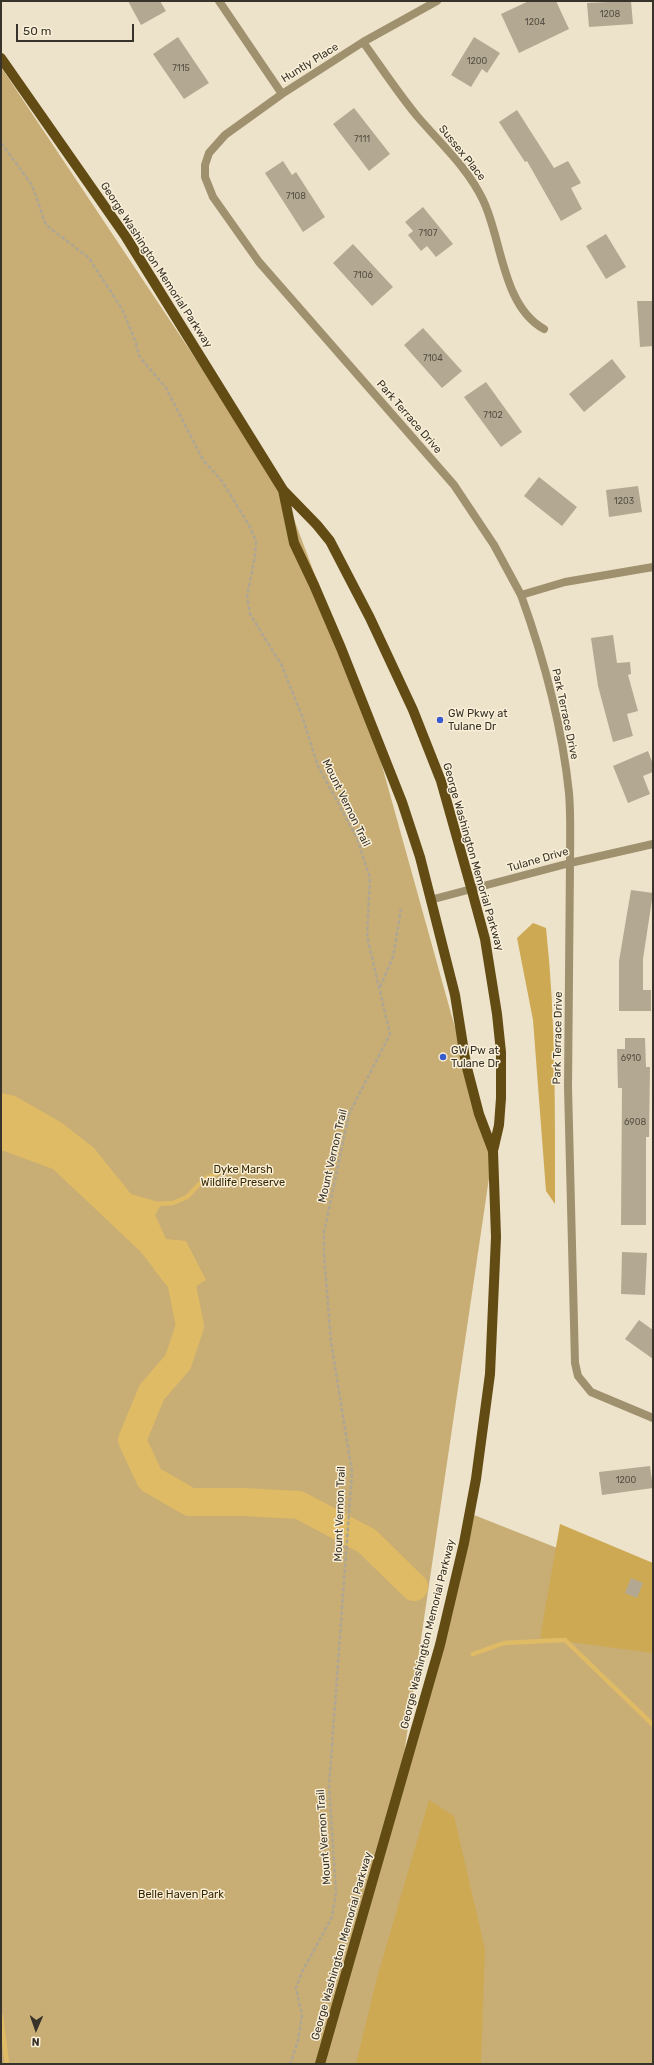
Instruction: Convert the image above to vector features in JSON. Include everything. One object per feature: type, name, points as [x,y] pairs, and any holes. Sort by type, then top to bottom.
[{"type":"main road","name":"George Washington Memorial Parkway","points":[[1,58],[126,237],[283,490],[317,525],[330,541],[370,618],[413,710],[441,780],[472,890],[489,962],[501,1052],[499,1118],[492,1151],[496,1237],[490,1374],[476,1479],[454,1588],[420,1718],[320,2064]]},
{"type":"main road","name":"George Washington Memorial Parkway","points":[[283,490],[294,543],[338,641],[402,802],[420,857],[454,995],[466,1064],[479,1114],[492,1151]]},
{"type":"street","points":[[219,1],[282,94]]},
{"type":"street","name":"Huntly Place","points":[[207,157],[213,146],[282,94],[363,42],[437,1]]},
{"type":"street","name":"Sussex Place","points":[[363,42],[417,115],[463,168],[477,188],[490,216],[510,284],[517,301],[534,323],[544,329]]},
{"type":"street","name":"Park Terrace Drive","points":[[207,157],[205,164],[207,186],[232,226],[259,262],[454,485],[494,545],[521,595],[540,648],[561,736],[569,794],[570,863],[568,1087],[575,1363],[578,1376],[583,1385],[591,1392],[653,1418]]},
{"type":"street","points":[[521,595],[565,582],[653,567]]},
{"type":"street","name":"Tulane Drive","points":[[430,900],[570,863],[653,844]]},
{"type":"path","name":"Mount Vernon Trail","points":[[1,143],[32,185],[46,225],[89,258],[122,309],[136,343],[139,356],[166,388],[203,460],[222,481],[250,527],[256,541],[255,556],[247,596],[250,614],[282,666],[302,716],[318,766],[357,838],[370,878],[367,936],[390,1034],[356,1098],[344,1130],[324,1232],[324,1254],[331,1342],[352,1472],[329,1786],[336,1892],[332,1917],[302,1972],[296,1988],[302,2015],[298,2041],[290,2064]]},
{"type":"path","points":[[380,989],[393,957],[401,909]]},
{"type":"green space","name":"Dyke Marsh Wildlife Preserve","points":[[1,67],[283,490],[369,719],[479,1114],[493,1151],[399,1788],[469,1513],[653,1586],[653,2064],[1,2064]]},
{"type":"shaded area","points":[[533,923],[546,928],[552,997],[555,1204],[546,1191],[533,1020],[517,938]]},
{"type":"shaded area","points":[[1,1093],[15,1096],[62,1123],[94,1148],[131,1194],[162,1203],[155,1215],[166,1239],[186,1241],[206,1280],[174,1300],[170,1289],[140,1251],[53,1169],[1,1150]]},
{"type":"shaded area","points":[[560,1524],[653,1563],[653,1653],[540,1638]]},
{"type":"shaded area","points":[[429,1800],[454,1816],[485,1949],[481,2064],[356,2064],[377,1978]]},
{"type":"building","points":[[128,1],[160,1],[166,11],[141,25]]},
{"type":"building","points":[[529,1],[556,1],[569,29],[519,53],[501,14]]},
{"type":"building","points":[[631,1],[633,24],[589,27],[587,3]]},
{"type":"building","points":[[178,37],[209,83],[184,99],[153,54]]},
{"type":"building","points":[[474,37],[500,53],[487,73],[482,69],[471,87],[451,75]]},
{"type":"building","points":[[354,108],[390,154],[369,171],[333,124]]},
{"type":"building","points":[[517,110],[554,168],[568,161],[581,183],[571,188],[582,209],[561,221],[527,161],[525,162],[499,122]]},
{"type":"building","points":[[283,161],[292,175],[296,172],[325,217],[303,232],[265,173]]},
{"type":"building","points":[[423,207],[453,244],[436,257],[427,246],[421,251],[408,235],[413,231],[405,222]]},
{"type":"building","points":[[606,234],[626,267],[606,279],[586,246]]},
{"type":"building","points":[[353,244],[393,287],[372,306],[333,263]]},
{"type":"building","points":[[637,301],[653,301],[653,346],[640,347]]},
{"type":"building","points":[[423,328],[462,371],[442,388],[404,345]]},
{"type":"building","points":[[612,359],[626,377],[584,412],[569,394]]},
{"type":"building","points":[[486,382],[522,432],[501,447],[464,397]]},
{"type":"building","points":[[539,477],[577,507],[562,526],[524,496]]},
{"type":"building","points":[[638,486],[642,512],[609,517],[606,490]]},
{"type":"building","points":[[613,635],[617,663],[630,662],[631,674],[628,675],[638,711],[627,714],[633,736],[613,742],[598,686],[591,638]]},
{"type":"building","points":[[648,751],[653,764],[653,772],[643,776],[650,794],[628,803],[613,766]]},
{"type":"building","points":[[631,890],[653,893],[643,959],[643,990],[651,990],[651,1011],[619,1011],[619,961]]},
{"type":"building","points":[[625,1038],[645,1038],[646,1067],[650,1067],[649,1137],[646,1137],[646,1225],[621,1225],[622,1088],[618,1088],[617,1049],[625,1049]]},
{"type":"building","points":[[622,1252],[647,1253],[645,1295],[621,1294]]},
{"type":"building","points":[[639,1320],[653,1330],[653,1359],[625,1339]]},
{"type":"building","points":[[650,1466],[653,1488],[602,1495],[599,1472]]},
{"type":"building","points":[[631,1578],[643,1583],[637,1598],[625,1593]]},
{"type":"waterway","points":[[156,1204],[173,1203],[187,1197],[204,1179],[229,1168]]},
{"type":"waterway","points":[[166,1262],[181,1281],[190,1326],[178,1362],[152,1392],[132,1440],[150,1479],[190,1502],[243,1502],[299,1505],[367,1541],[414,1587]]},
{"type":"waterway","points":[[473,1654],[504,1643],[565,1640],[653,1725]]},
{"type":"waterway","points":[[1,2016],[7,2064]]},
{"type":"place","name":"GW Pkwy at Tulane Dr","points":[[440,720]]},
{"type":"place","name":"GW Pw at Tulane Dr","points":[[443,1057]]},
{"type":"park label","name":"Belle Haven Park","points":[[181,1895]]}]
